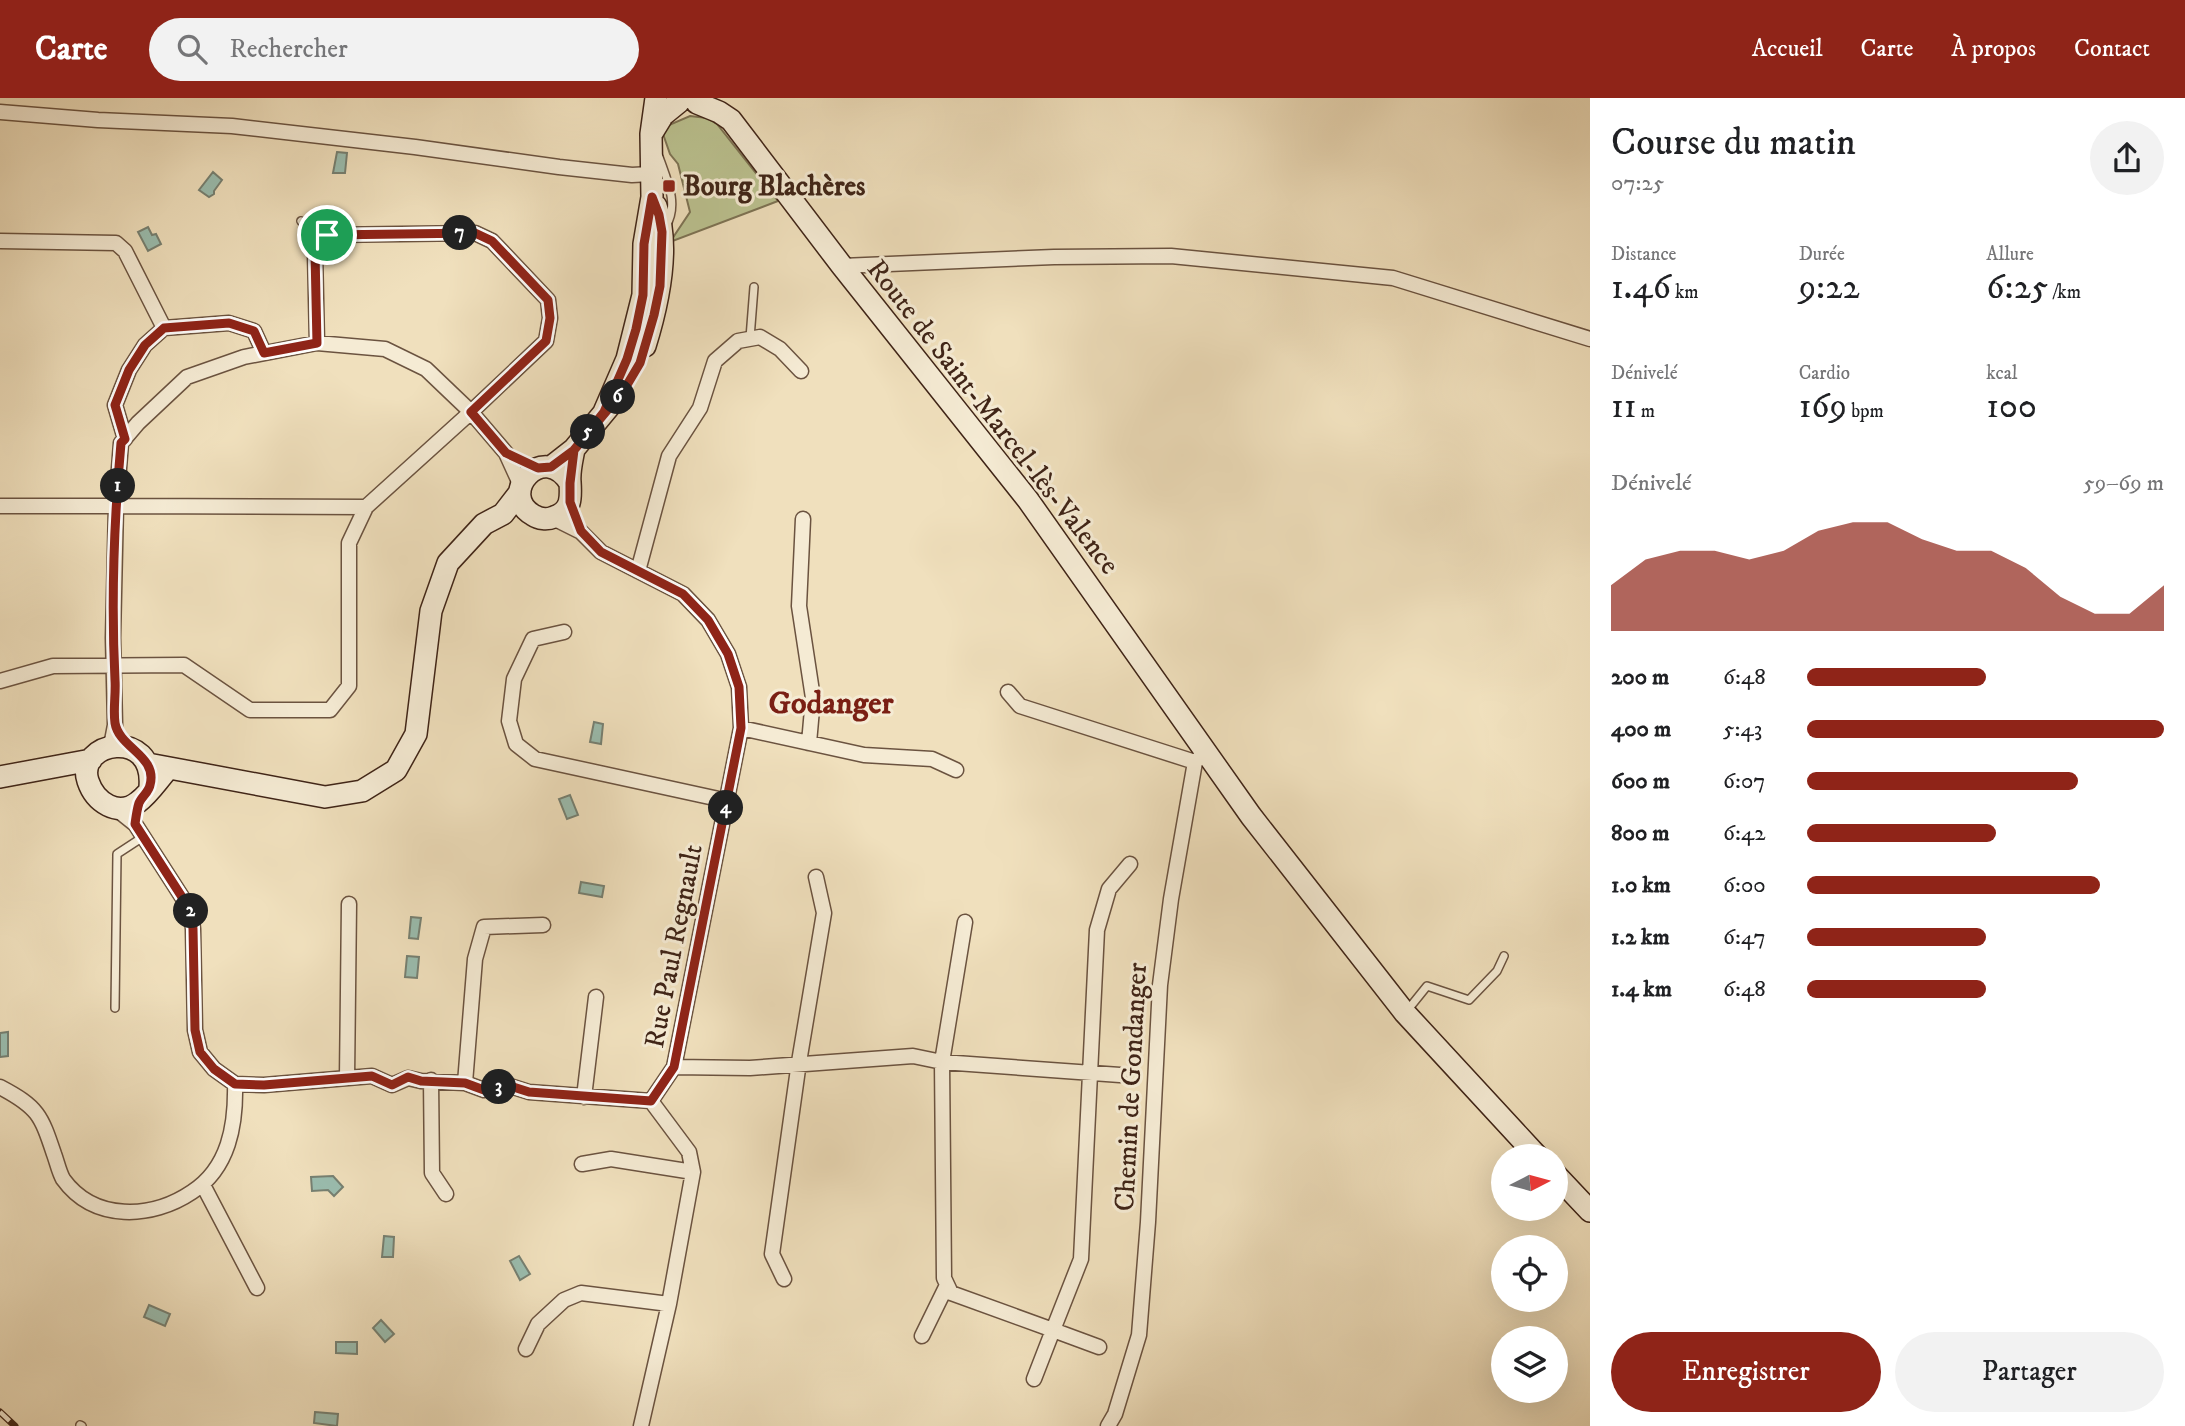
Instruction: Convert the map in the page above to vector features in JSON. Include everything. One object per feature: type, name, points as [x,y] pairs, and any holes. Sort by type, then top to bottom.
[{"type":"street","points":[[604,412],[627,359],[643,295],[644,244],[652,197],[651,134],[656,98]]},
{"type":"street","name":"Route de Saint-Marcel-lès-Valence","points":[[726,98],[731,120]]},
{"type":"street","points":[[651,134],[663,115],[688,100]]},
{"type":"street","name":"Route de Saint-Marcel-lès-Valence","points":[[688,100],[719,112],[731,120],[842,266],[1028,499],[1200,757],[1251,816],[1405,1013],[1526,1144]]},
{"type":"street","points":[[0,112],[232,126],[559,167],[632,175],[650,174]]},
{"type":"street","points":[[503,514],[530,472],[544,468],[574,450],[624,390],[640,363],[660,286],[662,232],[652,197]]},
{"type":"street","points":[[0,681],[53,666],[184,665],[250,710],[330,710],[349,686],[349,543],[366,507],[546,341],[550,318],[548,300],[492,241],[475,233],[327,235],[318,239],[315,253],[317,343]]},
{"type":"street","points":[[0,241],[116,243],[125,251],[164,328]]},
{"type":"street","points":[[842,266],[1054,257],[1171,256],[1212,260],[1393,278],[1590,339]]},
{"type":"street","points":[[125,439],[115,405],[129,370],[145,345],[164,328],[229,323],[254,331],[264,353]]},
{"type":"street","points":[[638,571],[669,456],[700,408],[715,361],[738,341],[760,337],[780,348],[801,371]]},
{"type":"street","points":[[118,739],[114,665],[116,506],[121,443],[138,423],[187,377],[264,353],[317,343],[385,349],[426,369],[471,412],[506,453],[520,489],[521,500],[530,513]]},
{"type":"street","points":[[118,739],[158,767],[325,797],[362,791],[396,770],[416,734],[431,611],[448,563],[484,524],[503,514],[530,513],[541,518],[553,518],[566,509],[574,450]]},
{"type":"street","points":[[506,453],[565,475],[570,492]]},
{"type":"street","name":"Rue Paul Regnault","points":[[570,492],[581,531]]},
{"type":"street","points":[[0,506],[366,507]]},
{"type":"street","name":"Rue Paul Regnault","points":[[553,518],[581,531],[601,552],[683,594],[708,620],[728,654],[739,687],[741,728],[674,1067],[651,1101]]},
{"type":"street","points":[[803,519],[799,606],[813,698],[808,743]]},
{"type":"street","points":[[564,632],[533,639],[514,679],[509,721],[516,744],[535,759],[728,801]]},
{"type":"street","points":[[1008,692],[1020,706],[1200,757]]},
{"type":"street","points":[[741,728],[864,755],[932,759],[956,770]]},
{"type":"street","points":[[118,739],[100,751],[89,768],[92,793],[101,803],[115,808],[135,824],[191,911],[195,1030],[200,1052],[214,1069],[235,1084],[264,1085],[372,1076],[392,1085],[408,1077],[465,1083],[484,1090],[507,1085],[529,1092],[651,1101],[689,1152],[693,1172],[669,1304],[641,1426]]},
{"type":"street","name":"Chemin de Gondanger","points":[[1108,1426],[1115,1414],[1139,1335],[1148,1222],[1160,985],[1171,899],[1200,757]]},
{"type":"street","points":[[0,777],[61,766],[89,768]]},
{"type":"street","points":[[135,824],[158,767]]},
{"type":"street","points":[[115,808],[129,807],[145,794]]},
{"type":"street","points":[[1034,1379],[1081,1259],[1097,930],[1109,889],[1130,864]]},
{"type":"street","points":[[784,1279],[772,1254],[799,1062],[824,914],[816,877]]},
{"type":"street","points":[[347,1078],[349,904]]},
{"type":"street","points":[[965,922],[942,1062],[944,1278],[951,1293],[1099,1347]]},
{"type":"street","points":[[465,1083],[475,959],[484,928],[543,925]]},
{"type":"street","points":[[584,1097],[596,997]]},
{"type":"street","points":[[674,1067],[750,1068],[799,1062],[913,1056],[942,1062],[1120,1075]]},
{"type":"street","points":[[431,1080],[432,1174],[446,1194]]},
{"type":"street","points":[[0,1087],[34,1108],[45,1125],[62,1178],[82,1198],[106,1209],[128,1214],[164,1206],[203,1185],[222,1161],[232,1135],[236,1113],[235,1084]]},
{"type":"street","points":[[582,1164],[611,1159],[693,1172]]},
{"type":"street","points":[[203,1185],[257,1288]]},
{"type":"street","points":[[1568,1188],[1590,1211]]},
{"type":"street","points":[[922,1336],[947,1285]]},
{"type":"street","points":[[526,1349],[538,1324],[564,1300],[581,1293],[669,1304]]},
{"type":"lane","points":[[651,134],[672,200],[672,211],[662,232]]},
{"type":"lane","points":[[300,221],[318,239]]},
{"type":"lane","points":[[750,339],[754,287]]},
{"type":"lane","points":[[115,1007],[117,854],[143,837]]},
{"type":"lane","points":[[1405,1013],[1427,986],[1469,1000],[1497,971],[1504,956]]},
{"type":"green space","points":[[690,116],[707,118],[717,124],[778,201],[670,242],[690,212],[678,164],[670,154],[663,134],[669,125]]},
{"type":"shaded area","points":[[337,152],[347,153],[345,173],[333,173]]},
{"type":"shaded area","points":[[213,172],[222,180],[214,194],[209,197],[199,190]]},
{"type":"shaded area","points":[[148,227],[152,235],[156,234],[161,244],[148,251],[138,232]]},
{"type":"shaded area","points":[[594,722],[603,724],[601,744],[590,742]]},
{"type":"shaded area","points":[[570,795],[578,815],[567,819],[559,799]]},
{"type":"shaded area","points":[[581,882],[604,886],[602,897],[579,893]]},
{"type":"shaded area","points":[[411,917],[421,918],[418,939],[409,938]]},
{"type":"shaded area","points":[[407,956],[419,957],[417,978],[405,977]]},
{"type":"shaded area","points":[[8,1032],[8,1056],[0,1057],[0,1033]]},
{"type":"shaded area","points":[[333,1176],[343,1187],[334,1196],[328,1190],[312,1191],[311,1177]]},
{"type":"shaded area","points":[[384,1236],[394,1237],[393,1257],[382,1257]]},
{"type":"shaded area","points":[[519,1256],[530,1274],[520,1280],[510,1261]]},
{"type":"shaded area","points":[[149,1305],[170,1314],[165,1326],[144,1317]]},
{"type":"shaded area","points":[[381,1320],[394,1334],[385,1342],[373,1328]]},
{"type":"shaded area","points":[[336,1342],[357,1342],[357,1354],[336,1353]]},
{"type":"shaded area","points":[[315,1412],[338,1414],[337,1426],[314,1423]]},
{"type":"railway","points":[[0,1412],[15,1426]]},
{"type":"place","name":"Bourg Blachères","points":[[669,186]]},
{"type":"district","name":"Godanger","points":[[831,704]]},
{"type":"route","points":[[327,235],[318,239],[315,253],[317,343],[264,353],[254,331],[229,323],[164,328],[145,345],[129,370],[115,405],[125,439],[121,443],[116,506],[115,725],[128,746],[138,752],[148,764],[151,775],[150,787],[140,801],[135,824],[191,911],[195,1030],[200,1052],[214,1069],[235,1084],[264,1085],[372,1076],[392,1085],[408,1077],[421,1081],[465,1083],[484,1090],[507,1085],[529,1092],[651,1101],[674,1067],[741,728],[739,687],[728,654],[708,620],[683,594],[601,552],[581,531],[570,502],[574,450],[604,412],[627,359],[636,329],[643,295],[644,244],[652,197],[659,215],[662,232],[660,286],[640,363],[624,390],[574,450],[551,467],[538,468],[506,453],[471,412],[546,341],[550,318],[548,300],[492,241],[475,233],[327,235]]}]
